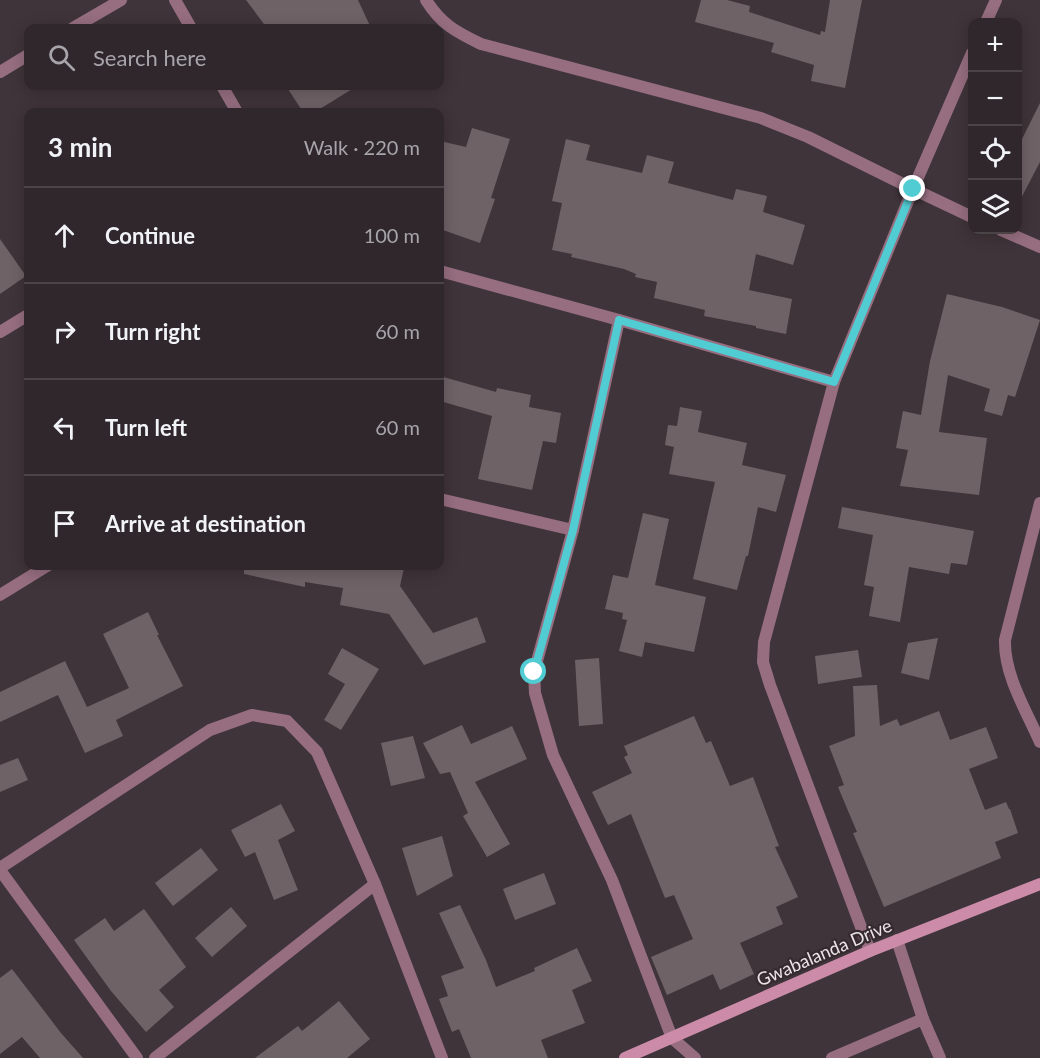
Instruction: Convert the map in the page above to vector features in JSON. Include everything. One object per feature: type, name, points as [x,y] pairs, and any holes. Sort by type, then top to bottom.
[{"type":"street","points":[[80,24],[121,0]]},
{"type":"street","points":[[176,0],[189,24]]},
{"type":"street","points":[[426,0],[435,14],[452,30],[481,44],[761,118],[808,137],[968,215]]},
{"type":"street","points":[[988,18],[996,0]]},
{"type":"street","points":[[0,72],[24,57]]},
{"type":"street","points":[[870,951],[770,684],[764,662],[764,642],[834,382],[968,62]]},
{"type":"street","points":[[224,90],[235,108]]},
{"type":"street","points":[[1010,234],[1040,247]]},
{"type":"street","points":[[444,272],[834,382]]},
{"type":"street","points":[[0,332],[24,317]]},
{"type":"street","points":[[619,320],[573,530],[534,672],[535,693],[553,755],[612,880],[672,1038],[695,1058]]},
{"type":"street","points":[[444,500],[573,530]]},
{"type":"street","points":[[1040,503],[1005,640],[1004,655],[1040,742]]},
{"type":"street","points":[[0,595],[41,570]]},
{"type":"street","points":[[137,1058],[0,869],[210,730],[252,715],[287,721],[316,752],[375,884],[442,1058]]},
{"type":"street","points":[[155,1058],[375,884]]},
{"type":"street","name":"Gwabalanda Drive","points":[[625,1058],[870,951],[1040,884]]},
{"type":"street","points":[[897,940],[923,1019],[940,1058]]},
{"type":"street","points":[[832,1058],[923,1019]]},
{"type":"building","points":[[246,0],[358,0],[369,24],[264,24]]},
{"type":"building","points":[[701,0],[727,0],[750,6],[749,12],[820,35],[821,31],[825,32],[830,0],[862,0],[845,88],[811,81],[814,65],[771,52],[774,43],[695,22]]},
{"type":"building","points":[[289,90],[351,90],[321,108],[300,108]]},
{"type":"building","points":[[1040,103],[1040,162],[1022,196],[1022,180],[1022,139]]},
{"type":"building","points":[[472,128],[510,139],[491,198],[495,199],[480,243],[444,230],[444,142],[466,147]]},
{"type":"building","points":[[566,139],[590,145],[586,160],[642,173],[647,155],[674,162],[668,183],[733,200],[736,189],[767,196],[763,212],[805,225],[793,265],[756,254],[749,290],[792,299],[786,334],[704,316],[705,310],[654,298],[657,282],[635,277],[636,274],[624,269],[571,257],[572,254],[552,250],[562,203],[552,201]]},
{"type":"building","points":[[0,239],[24,273],[24,277],[0,294]]},
{"type":"building","points":[[947,294],[1002,307],[1040,320],[1015,397],[1008,395],[1002,416],[984,411],[990,389],[948,375],[939,432],[987,438],[979,495],[900,486],[908,450],[896,448],[903,411],[921,415],[930,361]]},
{"type":"building","points":[[444,377],[496,392],[497,388],[531,395],[529,407],[561,413],[556,443],[543,441],[532,490],[478,479],[492,416],[444,402]]},
{"type":"building","points":[[680,407],[702,411],[698,432],[747,443],[742,465],[786,475],[776,512],[758,507],[748,556],[746,556],[737,590],[693,579],[715,482],[669,474],[674,447],[665,445],[668,425],[677,426]]},
{"type":"building","points":[[842,507],[974,531],[967,565],[951,563],[949,574],[909,567],[900,622],[869,616],[874,587],[864,585],[873,535],[838,528]]},
{"type":"building","points":[[643,513],[669,519],[655,585],[706,597],[694,652],[645,642],[642,657],[619,651],[627,620],[622,619],[623,613],[605,609],[613,575],[628,578]]},
{"type":"building","points":[[244,570],[404,570],[400,586],[433,633],[477,617],[486,642],[424,665],[389,614],[340,605],[343,588],[305,582],[305,587],[244,574]]},
{"type":"building","points":[[148,612],[183,686],[116,720],[123,736],[85,753],[58,695],[0,722],[0,692],[65,661],[87,707],[129,688],[103,634]]},
{"type":"building","points":[[938,638],[929,680],[901,673],[908,643]]},
{"type":"building","points":[[342,648],[379,669],[341,730],[324,720],[345,684],[328,674]]},
{"type":"building","points":[[858,650],[862,677],[818,684],[815,656]]},
{"type":"building","points":[[599,658],[603,724],[579,726],[575,660]]},
{"type":"building","points":[[877,685],[880,726],[897,719],[900,726],[939,711],[950,740],[986,727],[998,758],[969,769],[985,810],[1006,802],[1018,833],[995,842],[1001,858],[884,907],[853,833],[857,832],[838,787],[844,785],[829,746],[855,736],[853,686]]},
{"type":"building","points":[[694,716],[706,743],[711,741],[730,786],[753,777],[779,846],[775,847],[798,897],[776,907],[783,924],[740,943],[754,974],[720,990],[713,974],[667,995],[651,957],[693,939],[674,895],[665,898],[631,814],[608,825],[592,792],[632,773],[624,757],[628,755],[624,746]]},
{"type":"building","points":[[462,725],[471,744],[512,726],[527,759],[475,782],[510,844],[487,857],[463,816],[468,813],[450,772],[440,774],[423,743]]},
{"type":"building","points":[[413,736],[425,778],[391,786],[381,743]]},
{"type":"building","points":[[18,758],[28,780],[0,792],[0,765]]},
{"type":"building","points":[[281,804],[295,831],[278,840],[298,890],[274,900],[255,852],[245,857],[231,830]]},
{"type":"building","points":[[442,836],[453,876],[417,896],[402,848]]},
{"type":"building","points":[[201,848],[218,870],[173,906],[155,883]]},
{"type":"building","points":[[544,873],[556,904],[515,920],[503,889]]},
{"type":"building","points":[[460,905],[496,987],[535,971],[534,968],[577,948],[592,981],[572,990],[585,1023],[541,1040],[548,1058],[471,1058],[459,1029],[452,1032],[439,999],[448,996],[441,976],[464,968],[439,913]]},
{"type":"building","points":[[231,907],[247,926],[212,957],[195,938]]},
{"type":"building","points":[[144,909],[186,967],[159,990],[174,1007],[146,1032],[111,991],[74,940],[105,918],[114,931]]},
{"type":"building","points":[[12,969],[83,1058],[40,1058],[22,1037],[0,1054],[0,978]]},
{"type":"building","points":[[339,1001],[370,1039],[347,1058],[255,1058],[298,1026],[302,1031]]},
{"type":"route","points":[[534,672],[573,530],[619,320],[834,382],[913,189]]}]
